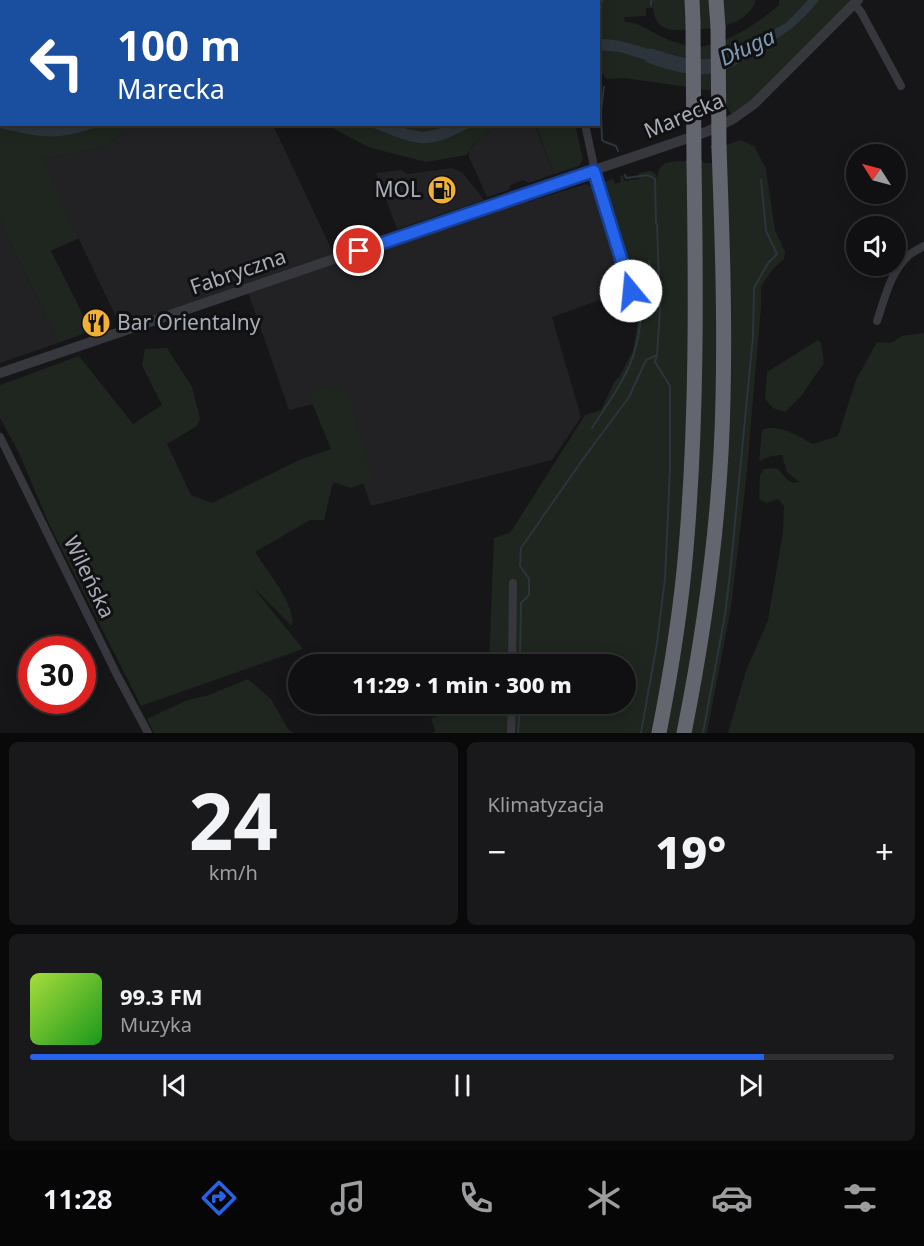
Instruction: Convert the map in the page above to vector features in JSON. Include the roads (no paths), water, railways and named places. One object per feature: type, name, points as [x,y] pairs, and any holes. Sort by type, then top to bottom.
[{"type":"highway","points":[[659,733],[673,655],[683,578],[692,462],[696,298],[692,0]]},
{"type":"highway","points":[[684,733],[711,570],[723,399],[724,294],[717,0]]},
{"type":"street","points":[[856,2],[901,86]]},
{"type":"street","name":"Marecka","points":[[488,207],[695,137],[733,119],[768,91],[856,2]]},
{"type":"street","points":[[585,126],[594,171],[631,291]]},
{"type":"street","name":"Fabryczna","points":[[0,374],[488,207]]},
{"type":"street","points":[[878,321],[895,272],[909,255],[924,246]]},
{"type":"street","name":"Wileńska","points":[[0,437],[148,733]]},
{"type":"street","points":[[512,654],[513,584]]},
{"type":"street","points":[[511,733],[512,714]]},
{"type":"water","points":[[808,0],[819,0],[792,28],[738,59],[738,49],[786,23]]},
{"type":"water","points":[[600,39],[626,42],[670,55],[671,68],[620,52],[600,50]]},
{"type":"water","points":[[0,126],[98,126],[58,136],[27,134],[0,128]]},
{"type":"water","points":[[368,126],[400,126],[423,132],[446,126],[472,126],[448,138],[427,143],[393,136]]},
{"type":"waterway","points":[[651,0],[651,5]]},
{"type":"waterway","name":"Długa","points":[[651,56],[677,64],[704,67],[726,61],[756,45]]},
{"type":"waterway","points":[[604,87],[601,110],[602,140],[616,146],[618,151]]},
{"type":"waterway","points":[[625,175],[626,178],[648,175],[655,179],[656,224]]},
{"type":"waterway","points":[[703,733],[725,615],[731,564],[753,336],[754,288],[768,263],[777,254],[766,231],[761,180]]},
{"type":"waterway","points":[[520,654],[521,603],[529,595],[529,579],[520,566],[521,548],[629,397],[646,360],[657,355],[660,310],[657,224]]},
{"type":"waterway","points":[[649,261],[653,294],[658,295]]},
{"type":"waterway","points":[[592,428],[630,365],[638,337],[642,306],[639,264]]},
{"type":"waterway","points":[[641,733],[657,643],[665,578],[670,470],[670,386],[655,362],[657,355]]},
{"type":"waterway","points":[[518,733],[519,714]]},
{"type":"place","name":"MOL","points":[[442,190]]},
{"type":"place","name":"Bar Orientalny","points":[[96,323]]}]
